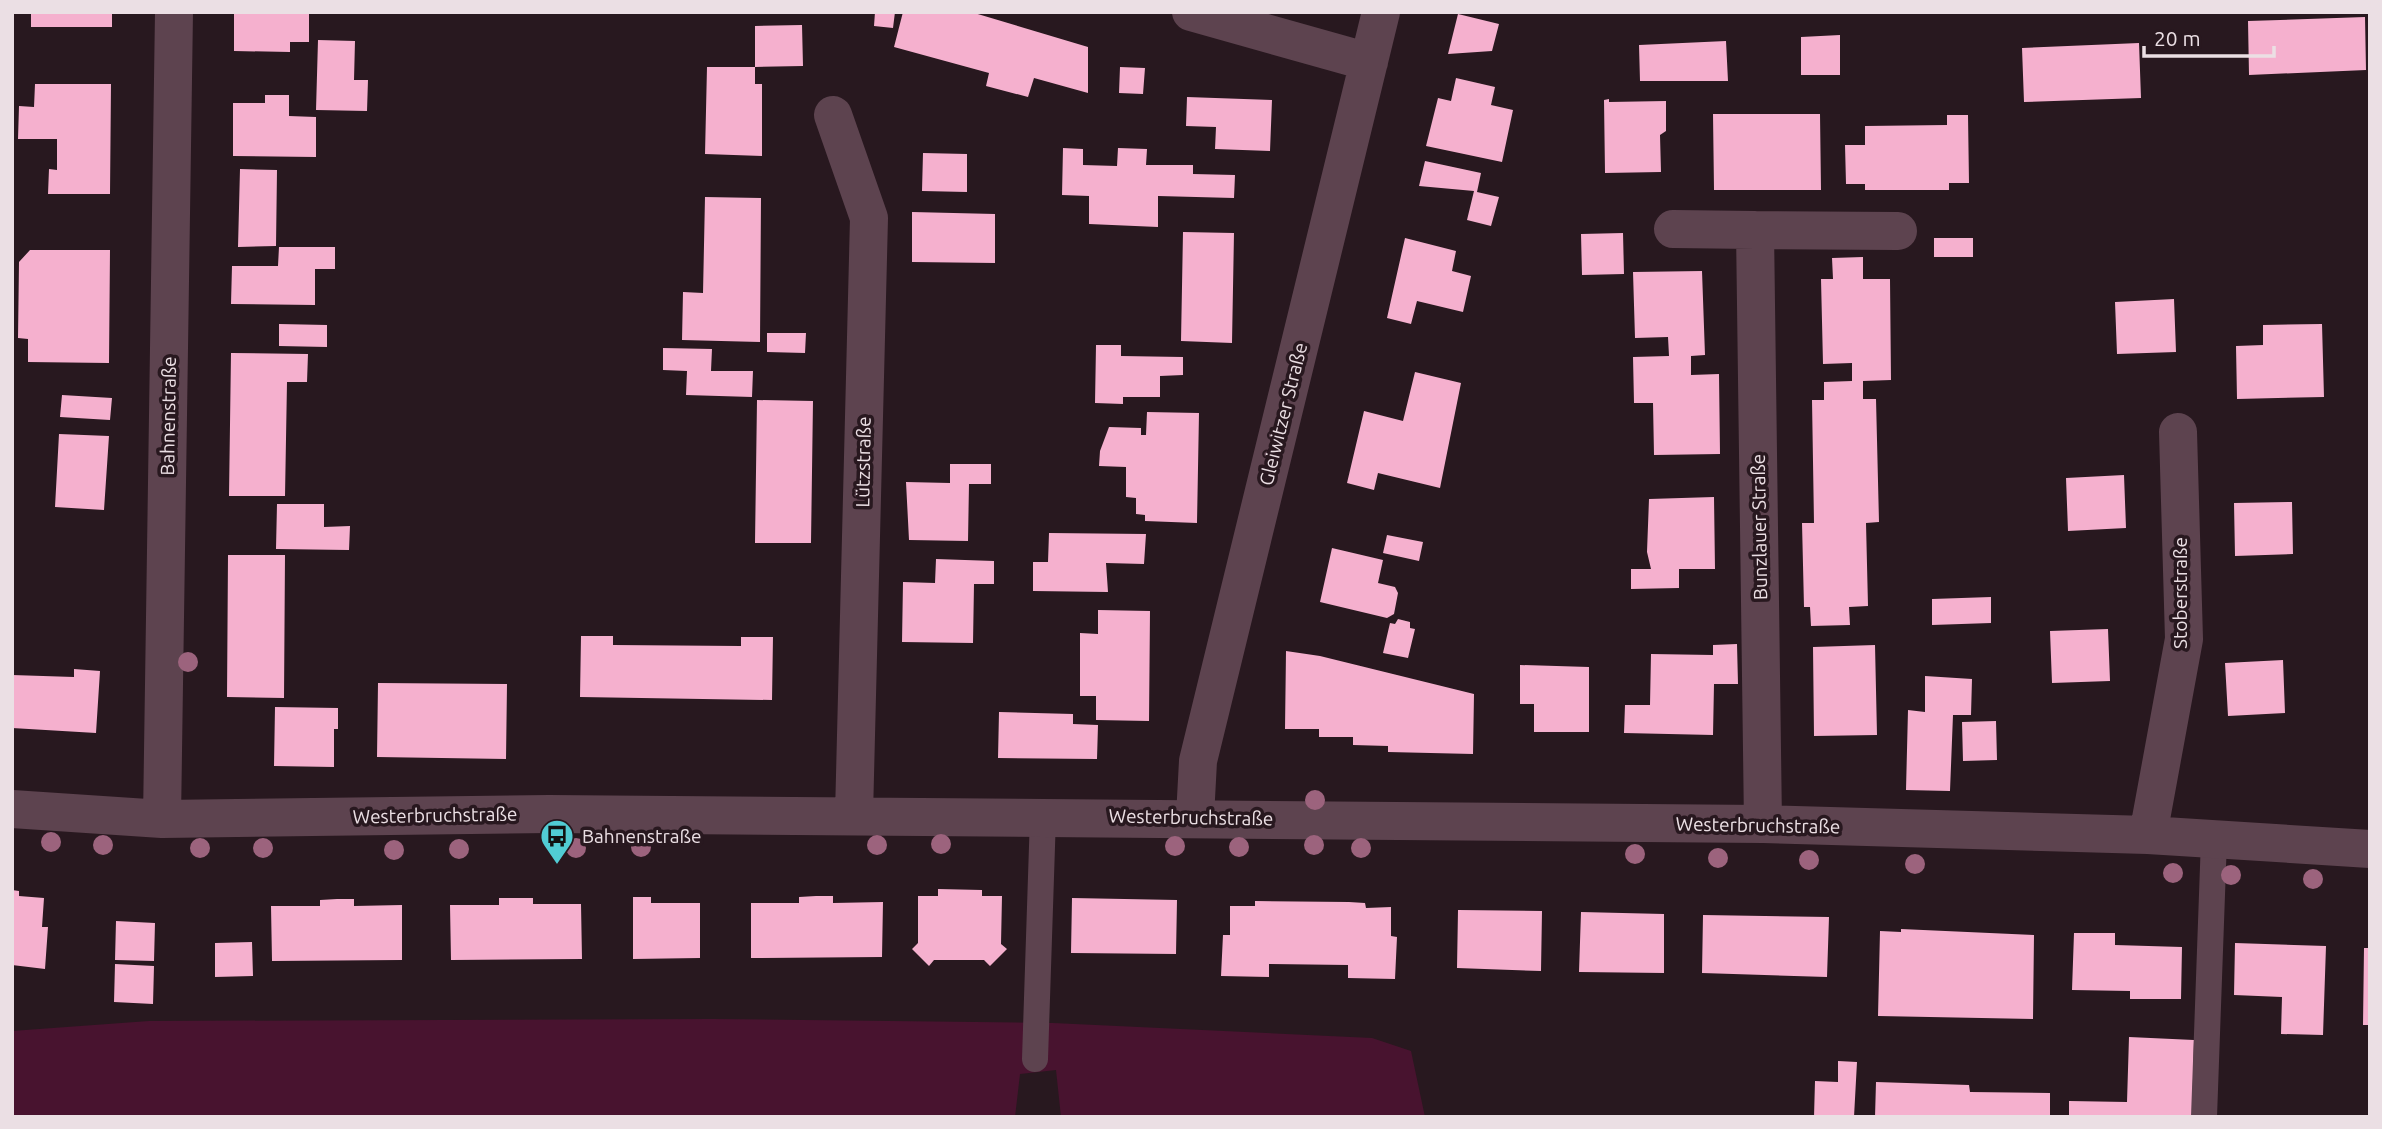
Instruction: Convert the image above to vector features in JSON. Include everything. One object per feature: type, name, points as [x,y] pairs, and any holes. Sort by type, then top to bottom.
[{"type":"street","name":"Bahnenstraße","points":[[162,819],[174,12]]},
{"type":"street","points":[[1191,12],[1369,62]]},
{"type":"street","name":"Gleiwitzer Straße","points":[[1195,817],[1198,761],[1381,12]]},
{"type":"street","name":"Lützstraße","points":[[833,115],[869,218],[854,815]]},
{"type":"street","points":[[1673,229],[1898,231]]},
{"type":"street","name":"Bunzlauer Straße","points":[[1755,230],[1763,824]]},
{"type":"street","name":"Stoberstraße","points":[[2148,835],[2184,639],[2178,432]]},
{"type":"street","name":"Westerbruchstraße","points":[[12,810],[162,819],[549,814],[1195,817],[1763,824],[2148,835],[2370,849]]},
{"type":"lane","points":[[1035,1059],[1043,816]]},
{"type":"lane","points":[[2204,1117],[2214,839]]},
{"type":"shaded area","points":[[712,1019],[1053,1023],[1372,1038],[1411,1051],[1425,1117],[1061,1117],[1056,1070],[1020,1074],[1015,1117],[12,1117],[12,1031],[149,1021]]},
{"type":"building","points":[[31,12],[112,12],[112,27],[31,27]]},
{"type":"building","points":[[234,12],[309,12],[309,42],[290,42],[290,52],[234,51]]},
{"type":"building","points":[[875,12],[895,12],[893,28],[874,26]]},
{"type":"building","points":[[903,12],[971,12],[1088,47],[1088,93],[1034,78],[1028,97],[986,86],[989,73],[894,47]]},
{"type":"building","points":[[1458,14],[1499,24],[1492,51],[1448,54]]},
{"type":"building","points":[[2365,17],[2366,70],[2249,75],[2248,21]]},
{"type":"building","points":[[802,25],[803,66],[755,67],[755,26]]},
{"type":"building","points":[[1840,35],[1840,75],[1801,75],[1801,37]]},
{"type":"building","points":[[318,40],[355,41],[354,80],[368,80],[367,111],[316,110]]},
{"type":"building","points":[[1726,41],[1728,81],[1640,81],[1639,45]]},
{"type":"building","points":[[2139,43],[2141,98],[2024,102],[2022,48]]},
{"type":"building","points":[[707,67],[755,67],[755,84],[762,84],[762,156],[705,154]]},
{"type":"building","points":[[1120,67],[1145,68],[1143,94],[1119,93]]},
{"type":"building","points":[[1456,78],[1495,87],[1491,105],[1513,110],[1502,162],[1426,146],[1438,98],[1451,101]]},
{"type":"building","points":[[35,84],[111,84],[110,194],[48,194],[49,169],[57,170],[57,139],[18,139],[19,106],[34,107]]},
{"type":"building","points":[[265,95],[289,95],[289,116],[316,117],[316,157],[233,156],[233,103],[265,103]]},
{"type":"building","points":[[1187,97],[1272,100],[1270,151],[1215,149],[1216,127],[1186,126]]},
{"type":"building","points":[[1609,99],[1609,102],[1666,101],[1666,131],[1660,135],[1661,172],[1605,173],[1604,100]]},
{"type":"building","points":[[1713,114],[1820,114],[1821,190],[1714,190]]},
{"type":"building","points":[[1947,115],[1968,115],[1969,183],[1949,183],[1949,190],[1865,190],[1865,184],[1846,184],[1845,145],[1865,145],[1865,126],[1947,125]]},
{"type":"building","points":[[1063,148],[1083,149],[1083,165],[1117,166],[1118,148],[1147,149],[1146,165],[1193,165],[1193,174],[1235,175],[1234,198],[1158,196],[1158,227],[1089,224],[1089,196],[1062,195]]},
{"type":"building","points":[[923,153],[967,154],[967,192],[922,191]]},
{"type":"building","points":[[1425,161],[1481,173],[1477,192],[1499,197],[1491,226],[1467,220],[1474,191],[1419,186]]},
{"type":"building","points":[[240,169],[277,170],[276,246],[238,247]]},
{"type":"building","points":[[705,197],[761,198],[760,342],[682,340],[683,292],[703,293]]},
{"type":"building","points":[[912,212],[995,214],[995,263],[912,262]]},
{"type":"building","points":[[1183,232],[1234,233],[1232,343],[1181,341]]},
{"type":"building","points":[[1623,233],[1624,274],[1582,275],[1581,234]]},
{"type":"building","points":[[1405,238],[1456,251],[1452,271],[1471,276],[1463,312],[1417,301],[1411,324],[1387,318]]},
{"type":"building","points":[[1934,238],[1973,238],[1973,257],[1934,257]]},
{"type":"building","points":[[279,247],[335,247],[335,269],[315,269],[315,305],[231,304],[232,266],[278,266]]},
{"type":"building","points":[[30,250],[110,250],[109,363],[28,362],[28,339],[18,338],[19,262]]},
{"type":"building","points":[[1863,257],[1863,279],[1890,279],[1891,380],[1863,381],[1863,399],[1876,399],[1879,522],[1866,523],[1868,606],[1849,607],[1850,625],[1811,626],[1810,607],[1804,607],[1802,523],[1814,523],[1812,400],[1824,400],[1824,382],[1852,381],[1852,363],[1823,364],[1821,279],[1833,279],[1832,258]]},
{"type":"building","points":[[1702,271],[1705,355],[1691,356],[1691,375],[1719,374],[1720,454],[1654,455],[1653,403],[1634,403],[1633,357],[1669,356],[1668,337],[1635,338],[1633,272]]},
{"type":"building","points":[[2174,299],[2176,352],[2117,354],[2115,302]]},
{"type":"building","points":[[279,324],[327,325],[327,347],[279,346]]},
{"type":"building","points":[[2322,324],[2324,397],[2237,399],[2236,346],[2263,345],[2263,325]]},
{"type":"building","points":[[767,333],[806,333],[805,353],[767,352]]},
{"type":"building","points":[[1096,345],[1121,345],[1121,356],[1183,357],[1183,375],[1160,376],[1160,397],[1123,397],[1123,404],[1095,403]]},
{"type":"building","points":[[663,348],[712,349],[711,371],[753,371],[752,397],[686,395],[687,371],[663,370]]},
{"type":"building","points":[[231,353],[308,354],[307,382],[287,382],[285,496],[229,496]]},
{"type":"building","points":[[1415,372],[1461,383],[1440,488],[1378,473],[1374,490],[1347,483],[1364,411],[1403,421]]},
{"type":"building","points":[[62,395],[112,398],[110,420],[60,417]]},
{"type":"building","points":[[757,400],[813,401],[811,543],[755,543]]},
{"type":"building","points":[[1147,412],[1199,413],[1197,523],[1145,521],[1145,515],[1136,514],[1136,498],[1126,497],[1126,467],[1099,466],[1100,451],[1109,427],[1141,428],[1141,435],[1146,435]]},
{"type":"building","points":[[59,434],[109,436],[104,510],[55,507]]},
{"type":"building","points":[[950,464],[991,464],[991,484],[969,484],[968,541],[909,540],[906,482],[950,483]]},
{"type":"building","points":[[2124,475],[2126,528],[2068,531],[2066,478]]},
{"type":"building","points":[[1714,497],[1715,569],[1679,569],[1679,588],[1631,589],[1631,569],[1651,569],[1647,552],[1649,499]]},
{"type":"building","points":[[2292,502],[2293,554],[2235,556],[2234,503]]},
{"type":"building","points":[[277,504],[324,504],[324,527],[350,526],[349,550],[276,549]]},
{"type":"building","points":[[1049,533],[1146,534],[1144,564],[1106,563],[1108,592],[1033,591],[1033,562],[1048,562]]},
{"type":"building","points":[[1387,535],[1423,542],[1419,561],[1383,553]]},
{"type":"building","points":[[1332,548],[1383,560],[1378,583],[1395,587],[1398,593],[1394,614],[1387,618],[1320,602]]},
{"type":"building","points":[[228,555],[285,555],[284,698],[227,697]]},
{"type":"building","points":[[936,559],[994,561],[994,584],[974,584],[973,643],[902,642],[903,582],[935,583]]},
{"type":"building","points":[[1991,597],[1991,623],[1932,625],[1932,599]]},
{"type":"building","points":[[1098,610],[1150,611],[1149,721],[1096,720],[1096,696],[1080,696],[1080,633],[1098,634]]},
{"type":"building","points":[[1398,619],[1410,622],[1410,628],[1415,629],[1408,658],[1383,653],[1390,623],[1395,624]]},
{"type":"building","points":[[2108,629],[2110,681],[2052,683],[2050,631]]},
{"type":"building","points":[[581,636],[613,636],[613,645],[741,646],[741,637],[773,637],[772,700],[580,697]]},
{"type":"building","points":[[1737,644],[1738,684],[1714,684],[1713,735],[1624,733],[1625,705],[1650,705],[1651,654],[1713,655],[1713,645]]},
{"type":"building","points":[[1875,645],[1877,735],[1814,736],[1813,647]]},
{"type":"building","points":[[1286,651],[1320,656],[1474,694],[1473,754],[1388,752],[1388,746],[1353,745],[1353,737],[1319,737],[1319,729],[1285,729]]},
{"type":"building","points":[[2283,660],[2285,713],[2228,716],[2225,663]]},
{"type":"building","points":[[1520,665],[1589,667],[1589,732],[1534,732],[1534,704],[1520,704]]},
{"type":"building","points":[[74,669],[100,671],[96,733],[12,728],[12,675],[74,677]]},
{"type":"building","points":[[1925,676],[1972,679],[1971,715],[1953,715],[1950,791],[1906,790],[1908,710],[1925,712]]},
{"type":"building","points":[[378,683],[507,684],[506,759],[377,757]]},
{"type":"building","points":[[275,707],[338,708],[338,729],[334,729],[334,767],[274,766]]},
{"type":"building","points":[[999,712],[1073,714],[1073,724],[1098,725],[1097,759],[998,758]]},
{"type":"building","points":[[1996,721],[1997,760],[1963,761],[1962,722]]},
{"type":"building","points":[[938,889],[982,890],[982,896],[1002,896],[1001,944],[1007,949],[990,966],[984,960],[934,960],[929,966],[912,949],[918,943],[918,896],[938,896]]},
{"type":"building","points":[[12,890],[19,891],[19,896],[44,898],[42,927],[48,927],[45,969],[12,965]]},
{"type":"building","points":[[833,896],[833,903],[883,902],[882,957],[751,958],[751,903],[799,903],[799,897]]},
{"type":"building","points":[[633,897],[651,897],[651,903],[700,903],[700,958],[633,959]]},
{"type":"building","points":[[499,898],[533,898],[533,904],[581,904],[582,959],[451,960],[450,905],[499,905]]},
{"type":"building","points":[[1072,898],[1177,900],[1176,954],[1071,953]]},
{"type":"building","points":[[354,899],[354,906],[402,905],[402,960],[272,961],[271,906],[320,906],[320,900]]},
{"type":"building","points":[[1255,901],[1349,902],[1365,903],[1366,908],[1391,907],[1391,936],[1397,937],[1395,979],[1348,978],[1348,965],[1269,964],[1269,977],[1221,976],[1223,935],[1230,935],[1230,906],[1255,906]]},
{"type":"building","points":[[1458,910],[1542,911],[1541,971],[1457,968]]},
{"type":"building","points":[[1581,912],[1664,914],[1664,973],[1579,972]]},
{"type":"building","points":[[1703,915],[1829,917],[1827,977],[1702,973]]},
{"type":"building","points":[[116,921],[155,923],[154,961],[115,960]]},
{"type":"building","points":[[1901,929],[2034,935],[2033,1019],[1878,1016],[1880,931],[1901,932]]},
{"type":"building","points":[[2074,933],[2115,933],[2115,945],[2182,947],[2181,999],[2130,999],[2130,991],[2072,990]]},
{"type":"building","points":[[252,942],[253,976],[215,977],[215,943]]},
{"type":"building","points":[[2235,943],[2326,946],[2323,1035],[2281,1034],[2282,997],[2234,995]]},
{"type":"building","points":[[2364,948],[2370,948],[2370,1025],[2363,1025]]},
{"type":"building","points":[[115,964],[154,966],[153,1004],[114,1002]]},
{"type":"building","points":[[2129,1037],[2194,1040],[2192,1117],[2069,1117],[2069,1101],[2127,1102]]},
{"type":"building","points":[[1838,1061],[1857,1062],[1854,1117],[1814,1117],[1815,1081],[1838,1082]]},
{"type":"building","points":[[1876,1082],[1969,1085],[1970,1092],[2050,1093],[2050,1117],[1875,1117]]},
{"type":"place","name":"Bahnenstraße","points":[[557,866]]}]
